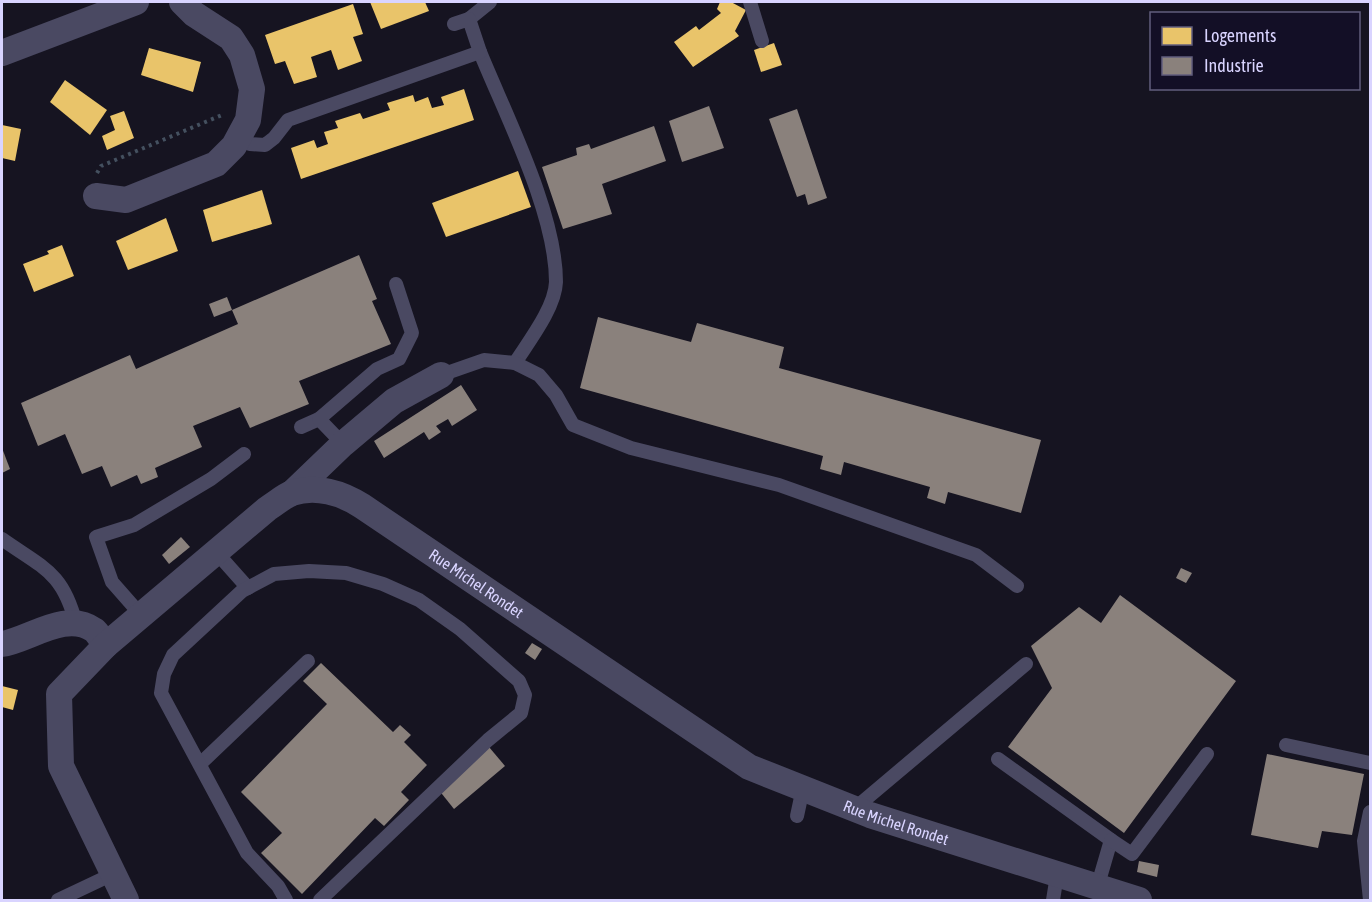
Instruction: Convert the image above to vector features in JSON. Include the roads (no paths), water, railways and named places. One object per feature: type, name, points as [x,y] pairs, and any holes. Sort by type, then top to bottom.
[{"type":"street","points":[[2,53],[136,2]]},
{"type":"street","points":[[96,196],[126,200],[216,164],[238,138],[248,120],[252,88],[242,56],[231,38],[194,14],[182,2]]},
{"type":"street","points":[[292,493],[343,444],[394,401],[441,375]]},
{"type":"street","name":"Rue Michel Rondet","points":[[126,900],[61,766],[60,694],[105,645],[267,509],[292,493],[321,490],[345,495],[749,767],[854,809],[1139,900]]},
{"type":"street","points":[[2,644],[56,626],[76,624],[94,630],[105,645]]},
{"type":"lane","points":[[454,24],[483,11],[490,2]]},
{"type":"lane","points":[[750,2],[762,40]]},
{"type":"lane","points":[[469,19],[543,208],[556,283],[545,317],[516,363]]},
{"type":"lane","points":[[238,138],[250,144],[265,145],[274,138],[288,120],[480,52]]},
{"type":"lane","points":[[301,427],[319,419],[377,369],[399,359],[412,333],[396,284]]},
{"type":"lane","points":[[441,375],[484,360],[516,363],[539,375],[556,395],[573,425],[631,448],[779,485],[976,555],[1017,586]]},
{"type":"lane","points":[[319,419],[343,444]]},
{"type":"lane","points":[[141,615],[112,582],[96,537],[134,525],[211,479],[244,454]]},
{"type":"lane","points":[[2,539],[51,574],[62,585],[69,598],[76,624]]},
{"type":"lane","points":[[216,552],[248,588]]},
{"type":"lane","points":[[286,900],[278,886],[247,853],[160,693],[164,674],[173,655],[189,638],[248,588],[274,574],[309,571],[346,573],[383,584],[419,600],[460,629],[519,681],[525,695],[521,713],[488,740],[320,900]]},
{"type":"lane","points":[[200,764],[308,661]]},
{"type":"lane","points":[[854,809],[1026,664]]},
{"type":"lane","points":[[1286,745],[1371,763]]},
{"type":"lane","points":[[998,759],[1132,854],[1207,754]]},
{"type":"lane","points":[[797,816],[803,788]]},
{"type":"lane","points":[[1370,900],[1364,841],[1371,812]]},
{"type":"lane","points":[[1097,888],[1111,840]]},
{"type":"lane","points":[[58,900],[113,874]]},
{"type":"lane","points":[[1053,900],[1057,875]]}]
